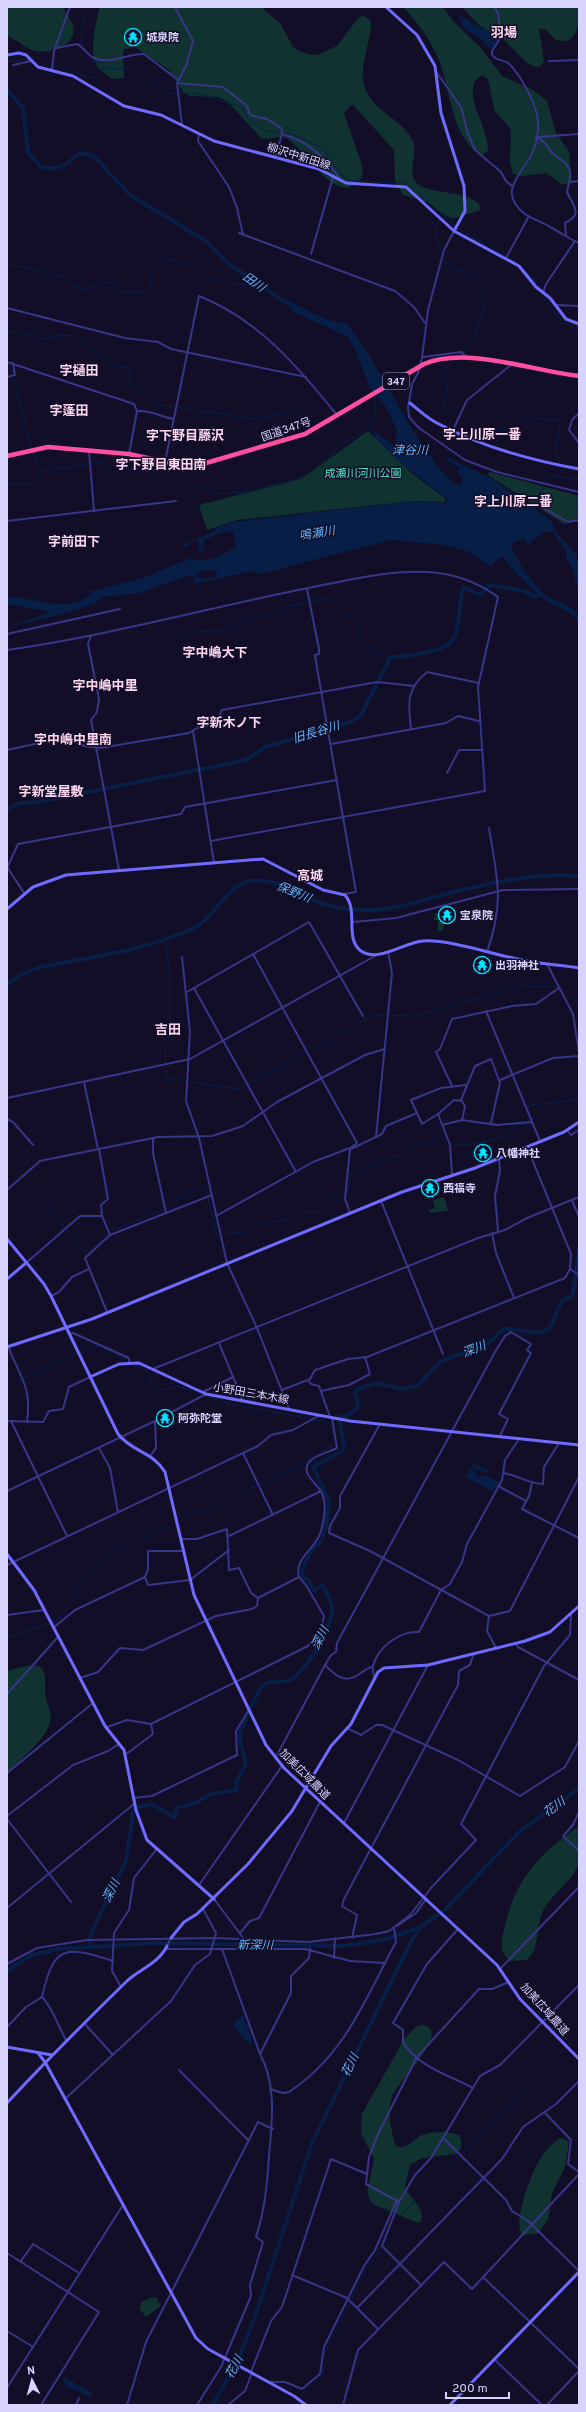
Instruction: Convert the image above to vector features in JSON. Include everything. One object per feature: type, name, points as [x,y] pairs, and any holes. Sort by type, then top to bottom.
[{"type":"highway","name":"国道347号","points":[[7,456],[48,447],[129,454],[165,462],[188,465],[232,456],[305,434],[338,416],[424,364],[438,358],[460,354],[511,365],[579,376]]},
{"type":"street","points":[[52,71],[56,48],[70,7]]},
{"type":"street","points":[[175,7],[193,41],[188,60],[178,81],[182,126]]},
{"type":"street","points":[[386,7],[422,41],[436,72],[461,107],[468,134],[475,150],[501,172],[512,186],[514,199],[520,209],[529,216],[579,243]]},
{"type":"street","points":[[494,7],[498,12],[501,37],[492,51],[492,55],[496,60],[506,62],[520,77],[536,111],[536,137],[533,152],[512,186]]},
{"type":"street","points":[[56,48],[78,44],[93,58],[101,59],[124,58],[144,54],[178,81],[216,85],[226,88],[247,106],[250,115],[267,119],[281,128],[282,134],[276,158]]},
{"type":"street","name":"柳沢中新田線","points":[[7,55],[19,53],[26,55],[31,62],[38,67],[85,82],[124,106],[161,116],[214,141],[319,169],[340,180],[353,184],[406,187],[454,230],[520,266],[536,287],[556,306],[566,319],[579,324]]},
{"type":"street","points":[[549,61],[579,60]]},
{"type":"street","points":[[13,64],[31,62]]},
{"type":"street","points":[[436,72],[441,113],[463,181],[465,211],[454,230],[442,257],[426,324],[422,358],[418,373],[412,384],[408,413],[412,420],[465,460],[497,472],[579,492]]},
{"type":"street","points":[[199,134],[198,141],[234,197],[243,235]]},
{"type":"street","points":[[282,134],[307,144],[327,161],[340,180]]},
{"type":"street","points":[[536,137],[579,134]]},
{"type":"street","points":[[536,137],[545,142],[554,154],[566,164],[570,172],[571,182],[567,192],[574,205],[575,213],[572,220],[565,223],[566,235]]},
{"type":"street","points":[[311,254],[333,176]]},
{"type":"street","points":[[571,182],[579,181]]},
{"type":"street","points":[[506,258],[529,216]]},
{"type":"street","points":[[239,233],[394,291],[414,307],[426,324]]},
{"type":"street","points":[[543,293],[546,284],[575,241]]},
{"type":"street","points":[[165,462],[186,352],[199,296],[251,324],[294,362],[338,416]]},
{"type":"street","points":[[556,306],[579,306]]},
{"type":"street","points":[[7,308],[125,338],[158,342],[169,348],[186,352],[307,377]]},
{"type":"street","points":[[422,358],[449,352],[460,354]]},
{"type":"street","points":[[7,362],[134,404],[137,411],[129,454]]},
{"type":"street","points":[[7,376],[15,375],[13,363]]},
{"type":"street","points":[[452,430],[461,410],[474,394],[511,365]]},
{"type":"street","points":[[410,403],[435,422],[503,450],[557,465],[579,469]]},
{"type":"street","points":[[137,411],[151,410],[162,417],[174,419]]},
{"type":"street","points":[[579,414],[572,420],[569,430],[579,443]]},
{"type":"street","points":[[88,450],[94,511]]},
{"type":"street","points":[[7,521],[176,501]]},
{"type":"street","points":[[543,508],[568,522],[579,520]]},
{"type":"street","points":[[7,650],[91,636],[369,576],[413,572],[453,575],[485,588],[499,599],[479,683],[479,721],[485,791],[211,841]]},
{"type":"street","points":[[7,909],[24,893],[50,879],[66,875],[263,859],[323,890],[344,894],[356,892],[315,655],[319,654],[319,650],[307,589]]},
{"type":"street","points":[[7,634],[120,609]]},
{"type":"street","points":[[91,636],[88,644],[99,699],[96,712],[91,718],[119,871]]},
{"type":"street","points":[[411,729],[408,705],[416,681],[429,671],[479,683]]},
{"type":"street","points":[[7,750],[67,737],[82,745],[97,748],[193,731],[215,724],[222,710],[384,682],[414,686]]},
{"type":"street","points":[[331,744],[448,722],[458,716],[479,721]]},
{"type":"street","points":[[193,731],[214,863]]},
{"type":"street","points":[[447,773],[459,750],[481,750]]},
{"type":"street","points":[[24,893],[7,867],[18,844],[181,814],[185,807],[337,780]]},
{"type":"street","points":[[487,953],[495,929],[499,891],[489,828]]},
{"type":"street","points":[[353,922],[396,918],[499,891],[579,889]]},
{"type":"street","points":[[344,894],[350,900],[353,922],[353,939],[357,947],[364,952],[376,954]]},
{"type":"street","points":[[187,992],[310,922],[363,1016]]},
{"type":"street","points":[[7,1098],[190,1059],[376,954],[423,941],[547,964],[579,968]]},
{"type":"street","points":[[376,1137],[392,973],[388,951]]},
{"type":"street","points":[[253,954],[357,1143],[350,1149],[345,1196],[350,1214]]},
{"type":"street","points":[[182,957],[187,992],[190,1032],[190,1059],[186,1101],[199,1138],[227,1263],[257,1328],[289,1409]]},
{"type":"street","points":[[547,964],[573,1014],[579,1052]]},
{"type":"street","points":[[452,1086],[436,1052],[440,1048],[451,1021],[455,1017],[536,1004],[558,987]]},
{"type":"street","points":[[194,988],[296,1172]]},
{"type":"street","points":[[486,1011],[540,1141]]},
{"type":"street","points":[[7,1190],[40,1161],[153,1138],[199,1138],[219,1134],[243,1126],[263,1111],[365,1055],[385,1049]]},
{"type":"street","points":[[500,1080],[553,1058],[579,1056]]},
{"type":"street","points":[[462,1120],[465,1106],[462,1101],[466,1085],[475,1066],[491,1059],[500,1080],[491,1123]]},
{"type":"street","points":[[84,1082],[108,1199],[101,1205],[102,1216],[110,1235]]},
{"type":"street","points":[[462,1101],[454,1100],[438,1114],[422,1124],[411,1100],[452,1086],[466,1085]]},
{"type":"street","points":[[216,1216],[326,1156],[350,1149],[383,1134],[386,1126],[417,1113]]},
{"type":"street","points":[[438,1114],[450,1146],[452,1174]]},
{"type":"street","points":[[7,1119],[13,1122],[33,1145]]},
{"type":"street","points":[[442,1125],[462,1120],[491,1123],[496,1125],[532,1122]]},
{"type":"street","points":[[27,1422],[30,1400],[24,1381],[7,1347],[66,1328],[380,1201],[527,1147],[567,1130],[579,1122]]},
{"type":"street","points":[[567,1130],[571,1135],[579,1130]]},
{"type":"street","points":[[153,1138],[153,1153],[166,1213]]},
{"type":"street","points":[[282,1391],[308,1380],[315,1370],[348,1359],[366,1357],[565,1278],[570,1269],[571,1254],[527,1147]]},
{"type":"street","points":[[498,1230],[495,1196],[500,1171],[499,1158]]},
{"type":"street","points":[[107,1312],[85,1258],[110,1235],[212,1195]]},
{"type":"street","points":[[153,1369],[498,1230],[505,1230],[527,1218],[579,1197]]},
{"type":"street","points":[[572,1200],[579,1217]]},
{"type":"street","points":[[380,1201],[442,1354]]},
{"type":"street","points":[[7,1279],[80,1216],[102,1216]]},
{"type":"street","points":[[492,1233],[496,1253],[514,1298]]},
{"type":"street","points":[[7,1239],[51,1296],[121,1438]]},
{"type":"street","points":[[51,1296],[59,1292],[72,1277],[89,1269]]},
{"type":"street","points":[[570,1269],[579,1275]]},
{"type":"street","points":[[275,1758],[325,1665],[331,1655],[336,1652],[337,1643],[384,1560],[495,1352],[505,1336],[511,1332],[531,1344],[527,1350],[532,1353],[498,1414],[508,1419],[500,1437]]},
{"type":"street","points":[[7,1421],[41,1423],[49,1411],[63,1409],[68,1388],[119,1364],[129,1362],[129,1358],[73,1333],[69,1334]]},
{"type":"street","points":[[219,1343],[242,1400]]},
{"type":"street","points":[[321,1390],[349,1385],[370,1374],[366,1357]]},
{"type":"street","name":"小野田三本木線","points":[[129,1362],[139,1363],[206,1394],[341,1420],[579,1445]]},
{"type":"street","points":[[202,1392],[233,1377]]},
{"type":"street","points":[[106,1728],[127,1720],[151,1724],[308,1646],[321,1629],[324,1613],[299,1577],[298,1567],[318,1538],[324,1518],[324,1502],[321,1491],[308,1475],[307,1469],[311,1460],[338,1448],[331,1417],[321,1390],[319,1386],[311,1384],[308,1380]]},
{"type":"street","points":[[7,1491],[121,1438],[206,1394]]},
{"type":"street","points":[[7,1565],[260,1445],[271,1435],[293,1430],[320,1415]]},
{"type":"street","points":[[11,1421],[67,1536]]},
{"type":"street","points":[[151,1455],[156,1448],[155,1421]]},
{"type":"street","points":[[380,1424],[340,1496],[340,1508],[328,1531],[489,1616],[510,1611],[579,1477]]},
{"type":"street","name":"加美広域農道","points":[[121,1438],[151,1455],[161,1465],[170,1488],[194,1595],[251,1716],[275,1758],[305,1789],[450,1921],[500,1969],[520,1999],[579,2059]]},
{"type":"street","points":[[325,1665],[336,1676],[344,1679],[352,1678],[372,1667],[379,1654],[396,1637],[404,1633],[419,1632],[441,1590],[449,1585],[456,1575],[464,1559],[467,1544],[498,1486],[503,1473],[505,1459],[519,1439]]},
{"type":"street","points":[[503,1473],[519,1476],[532,1483],[544,1482],[544,1467],[559,1443]]},
{"type":"street","points":[[99,1448],[110,1468],[118,1512]]},
{"type":"street","points":[[243,1453],[273,1515]]},
{"type":"street","points":[[532,1483],[522,1509],[579,1538]]},
{"type":"street","points":[[498,1486],[526,1501]]},
{"type":"street","points":[[229,1536],[321,1491]]},
{"type":"street","points":[[181,1539],[197,1539],[225,1529],[228,1530],[229,1570],[239,1568],[251,1593],[258,1598]]},
{"type":"street","points":[[144,1576],[148,1585],[190,1580],[229,1550]]},
{"type":"street","points":[[52,1625],[75,1610],[144,1576],[148,1569],[148,1551],[183,1551]]},
{"type":"street","points":[[7,1554],[34,1590],[106,1728],[120,1744],[125,1755],[133,1798],[144,1834],[156,1850],[214,1899],[244,1940]]},
{"type":"street","points":[[258,1598],[299,1577]]},
{"type":"street","points":[[80,1678],[98,1672],[120,1648],[143,1650],[220,1614],[255,1609],[258,1604],[258,1598]]},
{"type":"street","points":[[7,2103],[66,2040],[121,1987],[140,1971],[158,1959],[167,1948],[171,1938],[184,1922],[203,1909],[248,1864],[287,1817],[331,1746],[347,1728],[374,1679],[384,1668],[428,1665],[516,1643],[550,1632],[579,1606]]},
{"type":"street","points":[[7,1615],[44,1610]]},
{"type":"street","points":[[7,1964],[30,1950],[62,1943],[118,1938],[215,1938],[290,1942],[352,1938],[376,1934],[395,1927],[410,1915],[476,1840],[461,1824],[546,1662],[571,1632],[571,1613]]},
{"type":"street","points":[[489,1616],[487,1631],[496,1648]]},
{"type":"street","points":[[7,1694],[58,1637]]},
{"type":"street","points":[[516,1643],[518,1647],[579,1680]]},
{"type":"street","points":[[352,1938],[357,1915],[342,1906],[344,1899],[458,1685],[459,1671],[470,1665],[474,1653]]},
{"type":"street","points":[[344,1824],[428,1665]]},
{"type":"street","points":[[372,1667],[374,1679]]},
{"type":"street","points":[[7,1773],[93,1703]]},
{"type":"street","points":[[133,1798],[152,1796],[237,1755],[236,1731],[249,1710]]},
{"type":"street","points":[[125,1755],[153,1734],[151,1724]]},
{"type":"street","points":[[347,1728],[358,1735],[379,1724],[426,1745],[486,1776],[520,1796],[565,1767],[579,1741]]},
{"type":"street","points":[[71,1902],[7,1818],[73,1765],[102,1754],[120,1744]]},
{"type":"street","points":[[199,1885],[282,1766]]},
{"type":"street","points":[[240,1933],[250,1921],[258,1918],[320,1802]]},
{"type":"street","points":[[7,1908],[135,1805]]},
{"type":"street","points":[[579,1812],[572,1826],[563,1836],[579,1851]]},
{"type":"street","points":[[121,1987],[112,1975],[114,1936],[117,1925],[129,1910],[134,1878],[156,1850]]},
{"type":"street","points":[[500,1969],[579,1888]]},
{"type":"street","points":[[65,2099],[171,2001],[195,1965],[209,1955],[216,1931],[203,1909]]},
{"type":"street","points":[[270,2089],[283,2093],[289,2092],[323,2066],[350,2028],[396,1942],[395,1927]]},
{"type":"street","points":[[458,1929],[427,1964],[394,2023],[403,2030],[404,2042],[417,2057],[433,2069],[473,2088]]},
{"type":"street","points":[[334,1958],[336,1953],[335,1938]]},
{"type":"street","points":[[290,1942],[290,1948]]},
{"type":"street","points":[[167,1948],[310,1949],[334,1958],[385,1963]]},
{"type":"street","points":[[196,2405],[221,2367],[251,2296],[250,2285],[263,2242],[256,2237],[266,2199],[273,2129],[267,2068],[260,2054],[222,1949]]},
{"type":"street","points":[[260,2054],[291,1993],[291,1976],[309,1958],[310,1949]]},
{"type":"street","points":[[7,2027],[26,2007],[42,1997],[50,1970],[61,1954],[68,1952],[87,1952],[113,1961]]},
{"type":"street","points":[[398,2201],[366,2184],[369,2157],[378,2134],[417,2057],[480,1989],[492,1989],[509,1982]]},
{"type":"street","points":[[269,2382],[285,2382],[300,2389],[318,2377],[324,2348],[347,2298],[364,2266],[373,2254],[398,2201],[443,2138],[480,2076],[497,2068],[579,1985]]},
{"type":"street","points":[[42,1997],[52,2009],[52,2016],[66,2040]]},
{"type":"street","points":[[84,2023],[112,2055]]},
{"type":"street","points":[[7,2047],[52,2056]]},
{"type":"street","points":[[38,2053],[45,2062],[196,2338],[208,2349],[269,2382],[306,2405]]},
{"type":"street","points":[[179,2070],[249,2141]]},
{"type":"street","points":[[358,2307],[509,2151],[523,2127],[545,2113],[579,2081]]},
{"type":"street","points":[[343,2405],[357,2353],[378,2329],[444,2262],[472,2289],[533,2225],[579,2173],[568,2164],[572,2140],[545,2113]]},
{"type":"street","points":[[127,2405],[146,2342],[172,2294],[258,2122],[273,2129]]},
{"type":"street","points":[[443,2138],[506,2200],[513,2212],[533,2225],[579,2271],[450,2405]]},
{"type":"street","points":[[228,2405],[245,2391],[250,2372],[271,2321],[282,2308],[331,2159],[367,2174]]},
{"type":"street","points":[[398,2201],[382,2246],[422,2285]]},
{"type":"street","points":[[7,2388],[123,2205]]},
{"type":"street","points":[[21,2261],[32,2244],[79,2273]]},
{"type":"street","points":[[7,2253],[99,2312],[42,2405]]},
{"type":"street","points":[[292,2275],[347,2298],[358,2307],[378,2329]]},
{"type":"street","points":[[484,2278],[579,2370],[547,2405]]},
{"type":"street","points":[[7,2331],[33,2347]]},
{"type":"street","points":[[494,2359],[542,2405]]},
{"type":"street","points":[[76,2405],[79,2398]]},
{"type":"green space","points":[[7,7],[63,7],[73,26],[71,39],[61,47],[54,50],[41,52],[27,48],[7,36]]},
{"type":"green space","points":[[100,7],[261,7],[280,23],[293,47],[308,54],[317,55],[337,46],[359,17],[363,16],[370,20],[371,25],[363,68],[364,85],[368,94],[379,108],[407,131],[412,139],[415,151],[412,170],[416,182],[428,189],[459,195],[473,200],[479,204],[480,210],[453,219],[441,213],[429,203],[403,195],[395,181],[394,150],[353,105],[349,107],[344,114],[362,165],[362,174],[358,182],[349,187],[340,186],[330,181],[320,173],[285,137],[268,139],[261,138],[228,102],[218,97],[190,96],[183,92],[169,70],[135,47],[125,49],[123,52],[124,78],[112,79],[99,68],[94,59],[93,44]]},
{"type":"green space","points":[[403,7],[443,7],[453,21],[482,49],[502,76],[533,90],[547,101],[556,133],[569,151],[571,183],[563,185],[560,184],[546,173],[522,176],[513,174],[510,162],[511,131],[507,124],[495,112],[488,79],[482,75],[475,81],[473,99],[485,133],[488,151],[482,155],[472,148],[464,139],[458,127],[436,52],[424,32]]},
{"type":"green space","points":[[462,7],[579,7],[578,26],[573,37],[569,40],[563,41],[556,40],[546,30],[539,28],[544,61],[541,66],[536,67],[527,63],[503,39],[479,25]]},
{"type":"green space","name":"成瀬川河川公園","points":[[368,431],[413,474],[445,498],[445,502],[414,501],[237,520],[207,530],[199,505],[301,479]]},
{"type":"green space","points":[[489,472],[579,496],[579,519],[564,524],[488,475]]},
{"type":"green space","points":[[440,909],[443,909],[444,916],[443,931],[438,931],[438,920],[434,920],[435,913],[438,913]]},
{"type":"green space","points":[[444,1197],[448,1211],[430,1213],[429,1210],[435,1208],[433,1200]]},
{"type":"green space","points":[[37,1665],[41,1667],[45,1676],[45,1693],[51,1717],[50,1724],[46,1732],[34,1747],[7,1773],[7,1671]]},
{"type":"green space","points":[[579,1826],[580,1854],[576,1869],[568,1881],[552,1897],[544,1909],[541,1915],[536,1942],[531,1955],[527,1960],[511,1961],[504,1955],[502,1947],[503,1934],[509,1912],[522,1882],[540,1858]]},
{"type":"green space","points":[[422,2025],[430,2028],[432,2036],[428,2046],[392,2096],[390,2120],[395,2145],[402,2147],[408,2145],[420,2136],[440,2132],[459,2135],[461,2148],[456,2154],[422,2158],[410,2165],[405,2188],[421,2210],[422,2221],[418,2223],[372,2204],[367,2193],[374,2159],[361,2133],[362,2114],[404,2039],[416,2027]]},
{"type":"green space","points":[[560,2138],[569,2141],[565,2167],[552,2193],[548,2220],[537,2234],[522,2235],[520,2229],[521,2210],[527,2188],[538,2163],[545,2152]]},
{"type":"green space","points":[[152,2297],[157,2298],[161,2306],[146,2317],[140,2309],[141,2302]]},
{"type":"water","points":[[458,14],[475,25],[498,35],[499,40],[492,49],[461,24]]},
{"type":"water","points":[[287,300],[325,319],[347,324],[374,363],[423,446],[453,483],[458,485],[462,483],[462,478],[457,471],[461,468],[449,462],[445,456],[491,478],[552,521],[556,532],[573,551],[579,562],[579,594],[572,568],[567,560],[566,552],[553,532],[544,532],[525,547],[528,544],[524,539],[516,541],[511,545],[521,565],[535,585],[546,595],[576,611],[579,622],[570,613],[541,597],[520,577],[502,556],[491,566],[467,551],[446,545],[391,540],[260,574],[252,571],[198,583],[193,583],[195,578],[191,575],[140,593],[102,597],[95,604],[55,616],[7,627],[52,612],[7,604],[7,597],[51,603],[72,603],[93,593],[87,592],[140,579],[191,558],[203,560],[214,558],[236,547],[233,531],[223,532],[204,540],[203,552],[198,549],[199,540],[193,541],[187,547],[182,545],[212,533],[218,527],[234,522],[414,501],[446,503],[447,499],[400,462],[374,436],[375,431],[395,447],[397,430],[386,407],[370,388],[355,349],[348,337],[292,311]],"holes":[[[208,570],[215,571],[218,575],[214,578],[196,578],[195,574]]]},
{"type":"water","points":[[473,1463],[489,1471],[488,1473],[471,1468]]},
{"type":"water","points":[[470,1469],[476,1472],[477,1479],[485,1475],[499,1482],[493,1492],[466,1477]]},
{"type":"water","points":[[243,2015],[253,2043],[250,2045],[232,2025]]},
{"type":"water","points":[[64,2377],[93,2393],[90,2397],[67,2386],[63,2380]]},
{"type":"waterway","points":[[86,7],[79,49],[91,62],[105,63],[107,67]]},
{"type":"waterway","points":[[30,58],[40,57],[47,62],[92,78],[96,78],[101,68],[128,69],[169,94],[196,93],[242,107],[248,119],[265,131],[295,135],[322,148],[341,175],[350,181],[401,183],[411,186],[455,226]]},
{"type":"waterway","points":[[7,62],[27,59]]},
{"type":"waterway","name":"田川","points":[[7,90],[23,108],[28,152],[40,166],[52,169],[65,165],[80,153],[94,156],[130,195],[206,241],[229,264],[294,308]]},
{"type":"waterway","points":[[442,216],[435,228],[439,248],[442,253]]},
{"type":"waterway","points":[[457,228],[517,263],[541,287]]},
{"type":"waterway","points":[[443,256],[448,265],[475,278],[481,285],[486,295],[478,328],[470,344],[460,356]]},
{"type":"waterway","points":[[7,264],[70,278],[69,284],[84,289],[111,282],[116,283],[119,291],[134,293],[149,289],[152,275],[164,259],[170,259],[184,263],[219,280],[266,289]]},
{"type":"waterway","points":[[544,296],[554,312],[579,331]]},
{"type":"waterway","points":[[7,330],[26,336],[34,334],[41,339],[62,335],[74,336],[116,366],[130,368],[130,387],[145,394],[156,404],[254,419],[290,413],[319,423]]},
{"type":"waterway","points":[[456,359],[440,373],[448,388],[443,405],[460,412]]},
{"type":"waterway","points":[[7,365],[10,366],[32,449]]},
{"type":"waterway","points":[[7,485],[32,483],[40,472],[99,462],[118,467],[147,471],[178,468],[186,474],[194,485],[219,494],[244,492],[301,478],[348,441],[369,428],[375,416],[375,398],[378,395]]},
{"type":"waterway","points":[[462,415],[474,426],[485,431],[513,429],[519,423],[530,418],[561,421],[555,452],[565,477]]},
{"type":"waterway","points":[[323,429],[347,441]]},
{"type":"waterway","points":[[33,452],[37,463],[45,470]]},
{"type":"waterway","points":[[530,507],[543,489],[547,475],[579,480]]},
{"type":"waterway","name":"旧長谷川","points":[[7,809],[20,803],[39,802],[246,760],[265,747],[353,721],[361,715],[390,658],[426,653],[444,647],[451,642],[456,632],[463,587],[478,594],[483,593],[488,585],[525,591],[534,597],[541,593]]},
{"type":"waterway","points":[[181,637],[194,632],[227,630],[289,606],[331,598],[339,609],[352,619],[364,640],[373,651],[390,658]]},
{"type":"waterway","name":"保野川","points":[[7,984],[22,974],[38,968],[136,948],[174,936],[201,923],[233,890],[240,885],[257,880],[278,884],[327,905],[348,909],[378,910],[508,880],[543,876],[579,876]]},
{"type":"waterway","points":[[165,940],[169,967],[170,1037],[165,1039],[166,1078],[239,1089],[374,1015],[415,1016],[521,986],[559,987]]},
{"type":"waterway","points":[[561,989],[579,1004]]},
{"type":"waterway","points":[[208,1198],[216,1234],[247,1232],[271,1222],[288,1220],[301,1212],[323,1211],[332,1199],[347,1195],[351,1174],[440,1138],[443,1138],[446,1146],[481,1143],[507,1135],[515,1125],[534,1124],[528,1107],[531,1105],[579,1100]]},
{"type":"waterway","points":[[44,1203],[87,1253],[110,1231],[166,1209],[185,1193],[205,1186],[207,1195]]},
{"type":"waterway","name":"深川","points":[[89,1946],[91,1933],[126,1861],[133,1812],[138,1807],[152,1804],[174,1817],[176,1815],[176,1808],[195,1803],[211,1794],[237,1790],[236,1783],[246,1764],[240,1741],[240,1733],[257,1695],[265,1684],[269,1682],[283,1682],[290,1680],[297,1675],[304,1668],[323,1638],[331,1618],[332,1607],[330,1600],[322,1585],[314,1591],[309,1581],[303,1577],[302,1571],[310,1552],[322,1540],[326,1526],[329,1501],[313,1467],[342,1451],[344,1447],[339,1417],[347,1416],[357,1408],[358,1401],[355,1392],[359,1389],[377,1383],[402,1389],[417,1386],[441,1361],[486,1345],[504,1329],[536,1333],[548,1329],[552,1324],[562,1300],[570,1298],[573,1294],[579,1249]]},
{"type":"waterway","points":[[80,1353],[98,1346],[126,1359]]},
{"type":"waterway","points":[[7,1386],[78,1354]]},
{"type":"waterway","points":[[134,1365],[147,1370],[153,1388],[156,1391],[178,1386],[230,1404],[311,1419]]},
{"type":"waterway","points":[[314,1420],[330,1424],[334,1436]]},
{"type":"waterway","points":[[178,1522],[303,1464],[310,1458],[336,1444]]},
{"type":"waterway","name":"深川","points":[[308,1461],[318,1463]]},
{"type":"waterway","points":[[53,1623],[65,1612],[83,1580],[100,1561],[120,1549],[176,1524]]},
{"type":"waterway","points":[[7,1637],[50,1624]]},
{"type":"waterway","name":"花川","points":[[213,2405],[240,2355],[255,2317],[312,2143],[419,1928],[444,1911],[518,1833],[579,1788]]},
{"type":"waterway","name":"新深川","points":[[7,1971],[32,1955],[59,1949],[152,1943],[343,1946],[383,1940],[419,1928]]},
{"type":"waterway","points":[[391,2225],[579,2035]]},
{"type":"waterway","points":[[351,2300],[368,2265],[376,2256],[388,2229]]},
{"type":"waterway","points":[[323,2357],[350,2303]]},
{"type":"waterway","points":[[296,2405],[306,2389],[323,2376],[323,2362]]},
{"type":"place","name":"城泉院","points":[[133,37]]},
{"type":"place","name":"宝泉院","points":[[447,915]]},
{"type":"place","name":"出羽神社","points":[[482,965]]},
{"type":"place","name":"八幡神社","points":[[483,1153]]},
{"type":"place","name":"西福寺","points":[[430,1188]]},
{"type":"place","name":"阿弥陀堂","points":[[165,1418]]},
{"type":"district","name":"羽場","points":[[504,32]]},
{"type":"district","name":"字樋田","points":[[79,370]]},
{"type":"district","name":"字蓬田","points":[[69,410]]},
{"type":"district","name":"字上川原一番","points":[[482,434]]},
{"type":"district","name":"字下野目藤沢","points":[[185,435]]},
{"type":"district","name":"字下野目東田南","points":[[161,464]]},
{"type":"district","name":"字上川原二番","points":[[513,501]]},
{"type":"district","name":"字前田下","points":[[74,541]]},
{"type":"district","name":"字中嶋大下","points":[[215,652]]},
{"type":"district","name":"字中嶋中里","points":[[105,685]]},
{"type":"district","name":"字新木ノ下","points":[[229,722]]},
{"type":"district","name":"字中嶋中里南","points":[[73,739]]},
{"type":"district","name":"字新堂屋敷","points":[[51,791]]},
{"type":"district","name":"高城","points":[[310,875]]},
{"type":"district","name":"吉田","points":[[168,1029]]},
{"type":"water label","name":"津谷川","points":[[410,450]]},
{"type":"water label","name":"鳴瀬川","points":[[317,533]]}]
